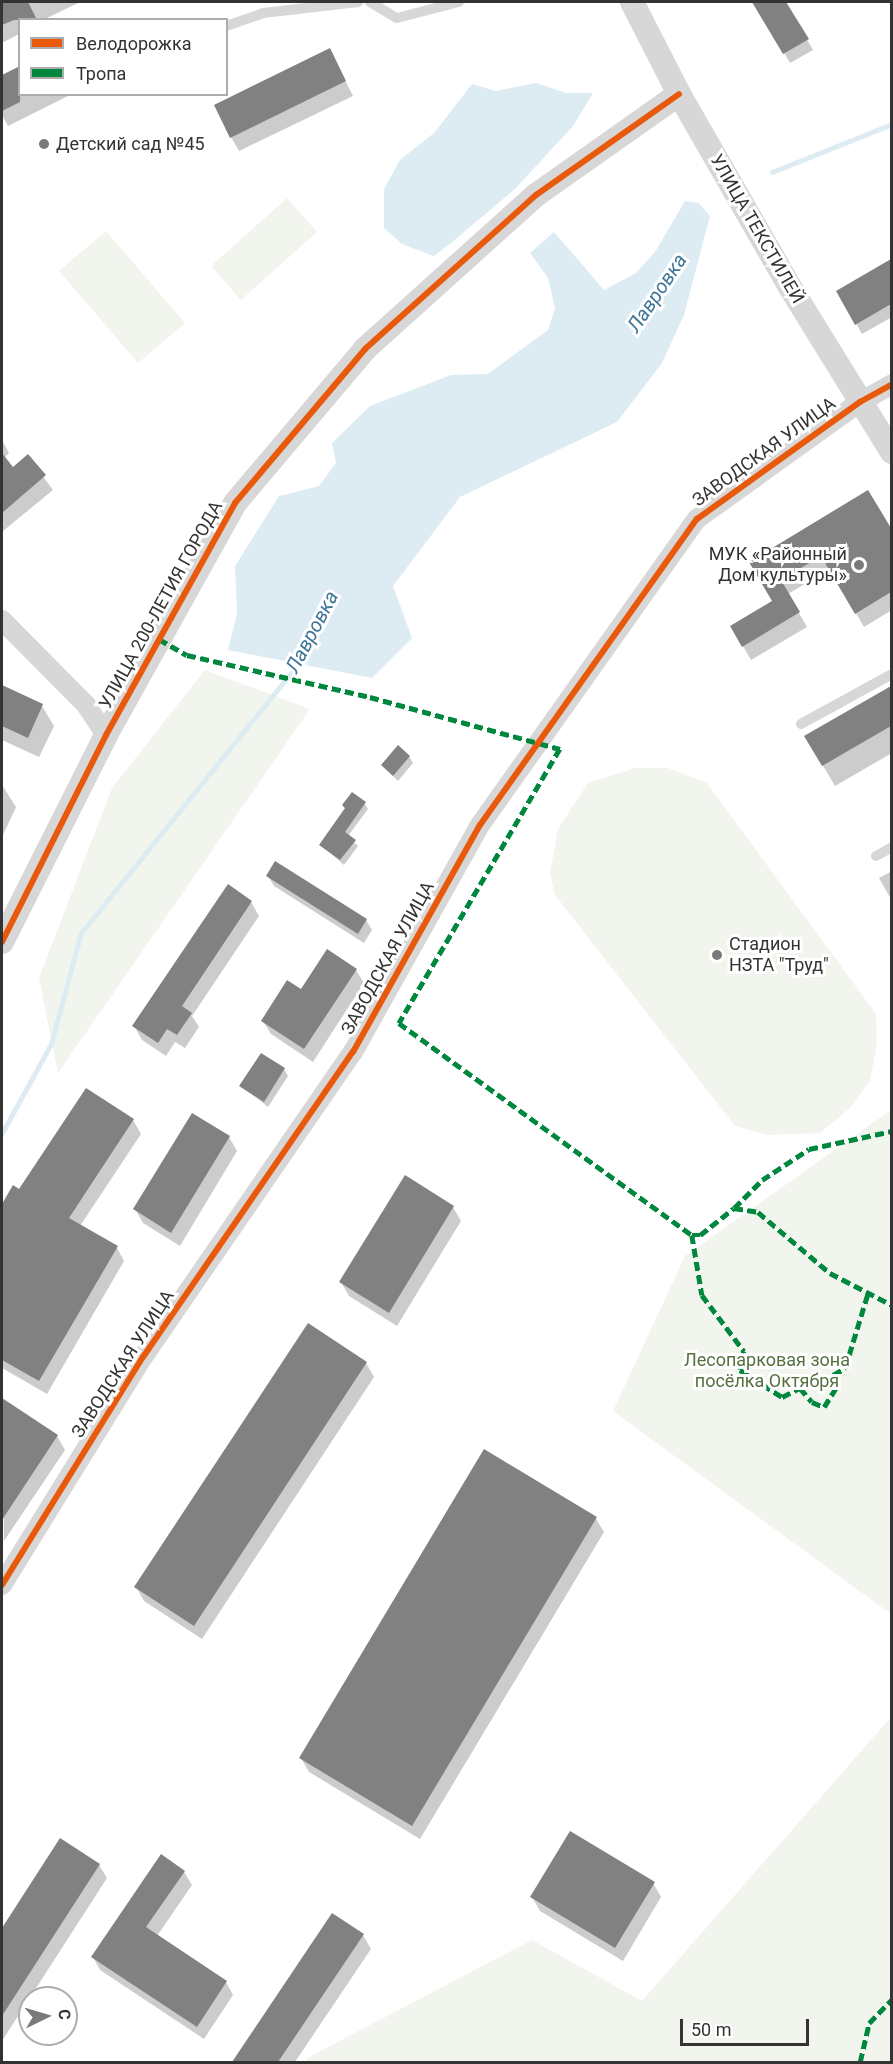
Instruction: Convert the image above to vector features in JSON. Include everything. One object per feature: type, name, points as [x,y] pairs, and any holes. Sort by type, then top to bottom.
[{"type":"street","name":"УЛИЦА ТЕКСТИЛЕЙ","points":[[632,2],[679,94],[891,452]]},
{"type":"street","name":"УЛИЦА 200-ЛЕТИЯ ГОРОДА","points":[[2,942],[106,735],[235,503],[365,349],[536,195],[679,94]]},
{"type":"street","name":"ЗАВОДСКАЯ УЛИЦА","points":[[2,1585],[143,1357],[353,1052],[480,825],[697,519],[860,402],[891,384]]},
{"type":"street","points":[[2,620],[86,705],[106,735]]},
{"type":"lane","points":[[228,25],[263,13],[358,2]]},
{"type":"lane","points":[[370,2],[397,18],[459,2]]},
{"type":"lane","points":[[801,724],[891,674]]},
{"type":"lane","points":[[876,856],[891,847]]},
{"type":"green space","points":[[287,198],[317,232],[241,300],[211,266]]},
{"type":"green space","points":[[106,231],[185,323],[138,363],[59,271]]},
{"type":"green space","points":[[205,670],[310,709],[58,1073],[39,978],[112,788]]},
{"type":"green space","name":"Стадион НЗТА \"Труд\"","points":[[635,768],[668,768],[707,783],[876,1014],[877,1043],[870,1081],[850,1108],[820,1133],[767,1135],[735,1126],[555,895],[550,873],[558,829],[588,783]]},
{"type":"green space","name":"Лесопарковая зона посёлка Октября","points":[[891,1110],[891,1614],[613,1411],[685,1256]]},
{"type":"green space","points":[[891,1717],[891,2062],[305,2062],[309,2057],[532,1940],[642,2001]]},
{"type":"water","points":[[536,83],[566,93],[593,93],[573,126],[514,190],[434,256],[402,244],[384,228],[384,189],[400,160],[434,133],[472,84],[496,91]]},
{"type":"water","points":[[685,201],[699,203],[710,216],[684,315],[662,363],[617,422],[460,497],[393,586],[412,638],[372,678],[228,650],[237,613],[235,566],[279,496],[319,486],[336,463],[332,443],[370,406],[451,375],[488,374],[548,330],[555,308],[548,278],[530,253],[554,232],[604,290],[636,273],[655,252]]},
{"type":"building","points":[[2,2],[28,2],[36,18],[18,18],[18,20],[2,25]]},
{"type":"building","points":[[752,2],[786,2],[809,39],[783,54]]},
{"type":"building","points":[[330,48],[346,81],[230,138],[214,105]]},
{"type":"building","points":[[18,67],[20,102],[2,111],[2,75]]},
{"type":"building","points":[[891,259],[891,304],[855,325],[836,291]]},
{"type":"building","points":[[2,453],[13,467],[28,454],[46,475],[2,513]]},
{"type":"building","name":"МУК «Районный Дом культуры»","points":[[868,490],[891,528],[891,592],[855,614],[821,556],[781,580],[800,612],[742,647],[730,626],[772,601],[749,562]]},
{"type":"building","points":[[2,685],[43,704],[28,738],[2,726]]},
{"type":"building","points":[[891,686],[891,726],[822,766],[804,736]]},
{"type":"building","points":[[398,745],[410,756],[393,776],[381,765]]},
{"type":"building","points":[[352,792],[366,802],[345,832],[356,840],[340,860],[319,845],[345,808],[342,805]]},
{"type":"building","points":[[275,861],[367,919],[358,934],[266,876]]},
{"type":"building","points":[[228,884],[252,901],[182,1006],[192,1013],[177,1035],[167,1029],[158,1043],[132,1026]]},
{"type":"building","points":[[327,949],[357,969],[304,1049],[261,1021],[287,980],[301,989]]},
{"type":"building","points":[[261,1053],[285,1068],[264,1102],[239,1086]]},
{"type":"building","points":[[86,1088],[134,1119],[69,1218],[118,1246],[39,1381],[2,1360],[2,1204],[13,1185],[19,1189]]},
{"type":"building","points":[[192,1113],[230,1136],[171,1233],[133,1209]]},
{"type":"building","points":[[405,1175],[454,1206],[389,1313],[339,1282]]},
{"type":"building","points":[[308,1323],[367,1362],[194,1626],[134,1587]]},
{"type":"building","points":[[2,1398],[58,1435],[2,1520]]},
{"type":"building","points":[[484,1449],[597,1517],[412,1826],[299,1758]]},
{"type":"building","points":[[570,1831],[655,1882],[615,1948],[530,1897]]},
{"type":"building","points":[[60,1838],[100,1864],[21,1986],[18,1986],[18,1991],[2,2016],[2,1928]]},
{"type":"building","points":[[161,1854],[185,1871],[146,1927],[227,1981],[197,2027],[91,1957]]},
{"type":"building","points":[[332,1913],[364,1934],[278,2062],[232,2062]]},
{"type":"waterway","name":"Лавровка","points":[[772,172],[892,124]]},
{"type":"waterway","name":"Лавровка","points":[[2,1133],[51,1044],[81,933],[302,659]]},
{"type":"marked path","points":[[159,639],[187,655],[370,697],[560,749],[399,1023],[692,1235],[700,1235],[734,1208],[758,1212],[830,1273],[892,1305]]},
{"type":"marked path","points":[[734,1208],[762,1180],[809,1149],[892,1131]]},
{"type":"marked path","points":[[692,1235],[702,1295],[744,1351],[740,1370],[782,1397],[800,1388],[812,1402],[824,1407],[837,1386],[833,1375],[845,1368],[868,1293]]},
{"type":"marked path","points":[[860,2062],[869,2023],[892,1999]]},
{"type":"cycle path","points":[[2,942],[106,735],[235,503],[365,349],[536,195],[679,94]]},
{"type":"cycle path","points":[[2,1585],[143,1357],[353,1052],[480,825],[697,519],[860,402],[892,384]]},
{"type":"place","name":"Детский сад №45","points":[[44,144]]},
{"type":"place","name":"МУК «Районный Дом культуры»","points":[[859,565]]},
{"type":"place","name":"Стадион НЗТА \"Труд\"","points":[[717,955]]}]
